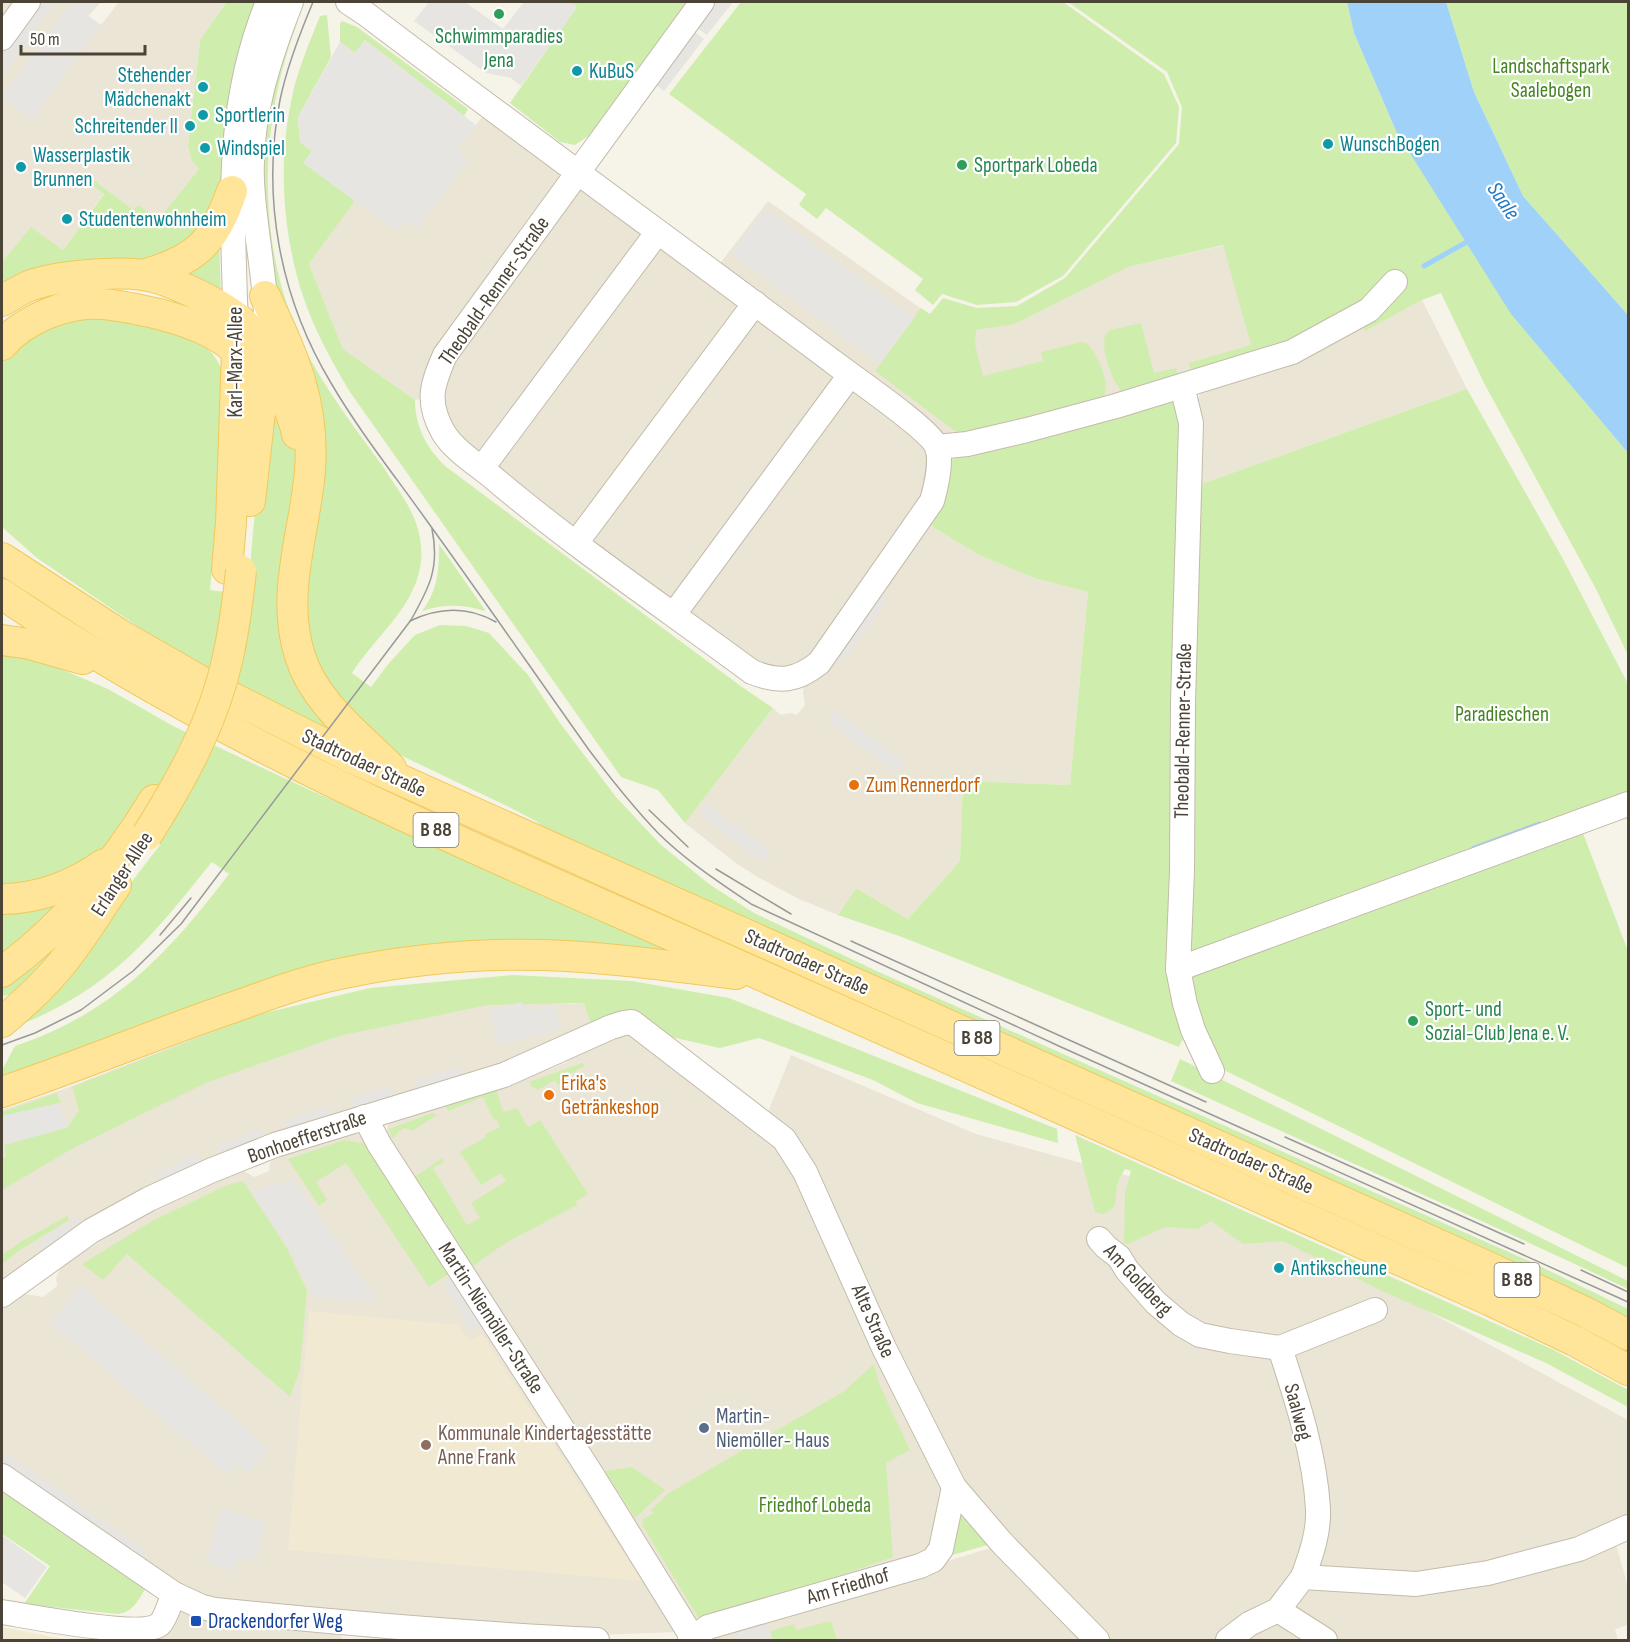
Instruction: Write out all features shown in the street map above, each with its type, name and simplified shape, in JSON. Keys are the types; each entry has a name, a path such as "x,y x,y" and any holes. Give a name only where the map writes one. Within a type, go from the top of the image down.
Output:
{"main road":[{"path":"143,275 174,265 203,245 223,217 232,191"},
{"path":"2,302 30,286 59,279 110,274 143,275 182,288 236,318 244,324 255,339 266,367 281,391 295,423 300,446 304,506"},
{"path":"265,296 292,353 302,384 311,442 310,472 291,606 300,658 325,702 409,784"},
{"path":"2,345 7,338 31,322 52,312 76,306 99,304 145,311 186,322 218,336 237,351"},
{"name":"Karl-Marx-Allee","path":"234,570 231,523 237,351"},
{"name":"Karl-Marx-Allee","path":"203,714 228,658 234,570 266,367"},
{"name":"Stadtrodaer Straße","path":"2,549 12,565 119,634 211,687 298,732 409,784 1485,1265 1629,1335"},
{"name":"Stadtrodaer Straße","path":"2,594 134,678 279,757 409,818 1489,1300 1629,1370"},
{"path":"2,640 42,647 134,678"},
{"name":"Erlanger Allee","path":"7,1012 57,969 75,947 142,831 185,773 203,714"},
{"name":"Erlanger Allee","path":"2,972 34,947 72,910 93,888 119,854 142,831"},
{"path":"2,899 24,897 58,888 91,873 119,854"},
{"path":"2,1092 202,1017 300,984 391,964 451,958 540,955 643,963 768,978"}],"street":[{"path":"2,38 28,2"},
{"name":"Karl-Marx-Allee","path":"237,351 232,191 235,136 242,87 255,38 268,2"},
{"name":"Karl-Marx-Allee","path":"266,367 265,296 252,178 255,129 268,63 291,2"},
{"path":"348,2 657,233 755,303 920,428 937,447 968,444 1027,430 1182,386 1300,349 1369,310 1395,282"},
{"name":"Theobald-Renner-Straße","path":"702,2 445,355 434,381 431,403 444,434 459,450 537,514 752,672 769,678 786,679 805,674 819,663 932,501 939,474 937,447"},
{"path":"482,468 657,233"},
{"path":"576,543 755,303"},
{"path":"674,614 850,375"},
{"name":"Theobald-Renner-Straße","path":"1182,386 1191,423 1178,969 1193,1030 1212,1071"},
{"path":"1178,969 1629,804"},
{"name":"Bonhoefferstraße","path":"2,1295 91,1231 149,1199 210,1171 275,1145 504,1075 611,1027 632,1022"},
{"name":"Alte Straße","path":"632,1022 784,1139 805,1172 884,1348 954,1487 1002,1543 1097,1641"},
{"name":"Martin-Niemöller-Straße","path":"365,1117 379,1144 592,1475 692,1640"},
{"name":"Am Goldberg","path":"1099,1239 1119,1257 1127,1270 1156,1303 1181,1324 1200,1335 1280,1348"},
{"path":"1280,1348 1375,1310"},
{"name":"Saalweg","path":"1228,1641 1249,1624 1278,1610 1303,1577 1314,1545 1318,1511 1308,1443 1280,1348"},
{"path":"2,1476 174,1594 202,1607 349,1632 483,1635 597,1641"},
{"name":"Am Friedhof","path":"692,1640 708,1627 920,1566 933,1560 941,1549 954,1487"},
{"path":"1303,1577 1426,1583 1488,1573 1580,1549 1629,1527"},
{"path":"2,1612 90,1627 151,1628 161,1623 174,1594"},
{"path":"1278,1610 1325,1641"}],"shaded area":[{"path":"2,2 101,2 88,16 101,25 119,2 227,2 200,40 188,144 191,159 199,169 158,220 139,205 133,211 80,176 104,193 63,250 31,227 2,262"},
{"path":"38,2 56,2 2,77 2,52"},
{"path":"72,2 98,3 88,16 101,25 32,119 2,97"},
{"path":"429,2 465,2 503,29 524,2 569,2 577,7 521,86 511,78 486,73 414,21"},
{"path":"715,2 733,2 707,35 696,27"},
{"path":"693,31 704,39 664,91 653,83"},
{"path":"365,40 476,125 457,150 469,159 417,229 404,220 396,231 303,163 312,151 300,142 298,117 340,42 355,53"},
{"path":"485,113 559,172 559,180 425,398 415,400 343,349 309,264 355,201 396,231 404,220 417,228 469,159 457,150"},
{"path":"580,188 922,441 928,458 926,498 811,657 802,663 776,669 755,661 462,445 442,409 444,372"},
{"path":"768,201 930,315 1015,324 1128,267 1332,221 1359,310 1100,404 946,438 718,266"},
{"path":"766,208 914,318 880,364 731,253"},
{"path":"1422,300 1467,389 1196,486 1197,400 1205,386 1362,319 1366,330"},
{"path":"928,524 979,555 1037,579 1088,592 1070,785 963,781 960,861 908,919 856,888 838,915 799,899 763,880 737,864 685,823 773,708 781,715 790,713 797,715 805,705 804,684"},
{"path":"879,592 889,599 841,664 831,656"},
{"path":"835,710 904,762 896,773 827,721"},
{"path":"707,805 771,852 763,862 699,815"},
{"path":"436,994 568,1004 584,1003 592,1028 515,1063 353,1110 2,1283 2,1110 64,1089 246,1018 264,1026"},
{"path":"522,1002 525,1012 555,1005 561,1029 498,1045 489,1010"},
{"path":"626,1028 767,1133 790,1161 940,1482 945,1502 944,1520 922,1558 693,1623 386,1133 389,1122 555,1067 567,1062 565,1056"},
{"path":"791,1055 976,1134 1197,1195 1260,1220 1628,1420 1628,1527 1615,1541 1628,1587 1628,1625 1615,1629 1618,1640 708,1640 711,1633 997,1546 918,1396 844,1233 768,1112"},
{"path":"458,1068 462,1079 417,1092 414,1081"},
{"path":"392,1086 395,1098 353,1110 349,1098"},
{"path":"59,1103 68,1127 4,1145 6,1156 2,1158 2,1116"},
{"path":"327,1106 331,1117 288,1132 284,1121"},
{"path":"261,1129 265,1140 222,1155 218,1144"},
{"path":"353,1132 364,1137 677,1632 599,1635 527,1632 219,1598 196,1592 176,1583 2,1466 2,1308 16,1295 43,1297 57,1286 56,1278 67,1262 137,1219 239,1172 244,1171 254,1177 269,1171 270,1162 274,1159"},
{"path":"198,1153 203,1164 161,1183 156,1173"},
{"path":"293,1178 378,1302 314,1297 285,1242 252,1194 274,1181 278,1187"},
{"path":"77,1217 83,1227 44,1251 38,1241"},
{"path":"455,1276 484,1325 472,1333 443,1284"},
{"path":"81,1286 269,1449 247,1474 237,1465 227,1475 50,1322"},
{"name":"Kommunale Kindertagesstätte Anne Frank","path":"309,1311 458,1325 470,1341 482,1334 642,1581 288,1550"},
{"path":"2,1451 147,1551 140,1561 2,1466"},
{"path":"223,1509 266,1523 256,1562 238,1558 234,1571 205,1562"},
{"path":"2,1535 47,1567 25,1598 2,1582"},
{"path":"177,1610 339,1633 343,1640 139,1640"},
{"path":"766,1620 772,1639 735,1640 732,1631"},
{"path":"2,1627 64,1639 88,1640 2,1640"}],"green space":[{"path":"227,2 254,2 255,11 230,104 219,202 179,253 2,291 2,262 31,227 63,250 104,194 80,175 83,172 133,210 139,205 158,220 199,169 191,159 188,145 200,40"},
{"path":"568,2 688,2 591,134 575,145 560,142 510,103 576,8"},
{"name":"Sportpark Lobeda","path":"741,2 1063,2 1164,74 1179,107 1176,143 1063,276 1016,302 977,305 942,294 933,305 915,290 923,279 826,208 817,219 799,205 806,194 669,94"},
{"path":"1068,2 1347,2 1354,33 1396,131 1465,238 1580,396 1628,453 1628,655 1596,589 1484,383 1441,293 1422,300 1365,331 1359,311 1312,338 1193,377 1189,363 1251,345 1223,245 1128,267 1015,324 976,330 975,344 983,376 1043,361 1041,352 1081,342 1087,343 1099,361 1104,376 1104,397 959,434 875,371 921,308 930,314 943,298 977,308 1017,306 1065,278 1179,144 1182,107 1167,72"},
{"name":"Landschaftspark Saalebogen","path":"1446,2 1628,2 1628,315 1523,196 1474,92"},
{"path":"327,15 331,57 298,117 300,142 312,151 304,163 355,201 309,264 343,349 415,400 417,419 423,436 445,466 773,708 685,823 658,790 621,777 350,392 317,331 306,306 290,247 284,199 284,174 287,126 296,80 320,16"},
{"path":"298,21 284,64 274,108 269,153 268,199 272,243 282,287 297,330 317,371 406,502 416,523 421,545 420,568 409,597 352,673 371,687 415,635 440,625 466,626 489,633 528,675 560,723 616,797 660,844 709,884 754,913 881,973 1529,1261 1628,1309 1628,1322 555,835 534,820 509,807 398,754 355,723 303,644 311,502 271,286 263,184 267,131 275,82 287,43"},
{"path":"342,21 357,27 468,109 464,116 365,40 355,53 340,42 340,23"},
{"path":"219,238 221,296 180,270"},
{"path":"91,317 134,322 178,333 207,348 221,368 222,461 210,590 248,595 270,383 295,447 297,488 286,614 351,748 199,665 140,628 37,558 2,527 2,360 23,341 42,330"},
{"path":"1141,323 1154,373 1176,368 1178,376 1122,392 1108,365 1104,349 1105,335 1110,330"},
{"name":"Paradieschen","path":"1467,389 1563,559 1628,684 1628,798 1195,958 1183,943 1196,486"},
{"path":"1163,400 1175,403 1180,408 1187,1030 1179,1047 902,937 838,915 856,888 908,919 960,861 963,781 1070,785 1088,592 1037,579 979,555 928,524 947,464 959,454"},
{"path":"439,544 484,611 453,606 422,611 434,588 439,562"},
{"path":"2,650 28,655 108,689 175,727 312,791 690,955 470,950 2,1084 2,1070 15,1046 81,1016 136,978 184,930 229,874 212,862 159,926 114,970 70,1001 22,1024 160,845 124,817 96,860 58,879 2,889"},
{"name":"Sport- und Sozial-Club Jena e. V.","path":"1581,828 1628,951 1628,1268 1226,1071 1220,1066 1194,1009 1191,970"},
{"path":"62,900 2,959 2,912"},
{"path":"73,932 15,994 2,996 2,983"},
{"path":"512,975 632,981 729,998 1057,1129 1058,1143 917,1103 873,1080 759,1038 720,1048 671,1037 592,1028 584,1003 488,1005 339,1036 208,1082 75,1147 2,1190 2,1158 6,1156 4,1145 68,1127 79,1110 72,1087 256,1015 370,988"},
{"path":"1180,1059 1628,1281 1628,1289 1171,1081"},
{"path":"582,1063 585,1066 566,1076 568,1080 558,1085 555,1080 538,1090 529,1082"},
{"path":"497,1089 503,1112 517,1108 528,1127 540,1120 588,1194 576,1201 577,1205 504,1244 473,1266 415,1177 442,1158 444,1162 433,1168 467,1225 480,1218 471,1203 506,1181 501,1173 481,1185 460,1152 486,1137 485,1134 500,1127 483,1097 448,1111 445,1105"},
{"path":"57,1093 61,1103 2,1116 2,1112"},
{"path":"432,1113 437,1115 412,1131 405,1128 399,1131 392,1138 389,1129"},
{"path":"1075,1135 1554,1350 1628,1390 1628,1407 1546,1363 1382,1291 1283,1241 1243,1244 1211,1221 1197,1229 1165,1227 1128,1244 1124,1243 1125,1193 1131,1171 1125,1169 1120,1177 1112,1209 1103,1214 1095,1212"},
{"path":"344,1140 367,1144 451,1272 429,1287 346,1163 316,1182 327,1200 319,1206 288,1159"},
{"path":"243,1181 287,1248 307,1291 300,1369 290,1397 127,1254 103,1280 82,1264 152,1221 227,1185"},
{"path":"67,1216 69,1220 20,1250 2,1264 2,1255"},
{"name":"Friedhof Lobeda","path":"874,1364 880,1386 910,1450 886,1463 893,1557 801,1589 698,1617 642,1525 643,1519 654,1513 651,1510 669,1493 843,1392"},
{"path":"632,1467 665,1490 635,1518 605,1471"},
{"path":"2,1487 147,1586 135,1604 127,1611 117,1614 24,1604 50,1566 2,1534"},
{"path":"956,1502 995,1543 949,1556"},
{"path":"831,1621 837,1640 773,1640 770,1631 794,1624 796,1630"}],"water":[{"name":"Saale","path":"1347,2 1446,2 1474,92 1523,196 1628,315 1628,453 1511,314 1396,131 1354,33"}],"waterway":[{"path":"1424,266 1472,239"},
{"path":"1474,848 1539,824"}],"tram line":[{"path":"313,2 294,50 283,87 275,137 273,174 274,210 279,246 287,282 299,317 331,383 365,436 589,750 622,793 668,843 751,904 1061,1047 1628,1302"},
{"path":"2,1045 35,1033 81,1010 133,971 181,924 411,620 428,587 434,566 432,529"},
{"path":"410,621 432,613 453,610 475,613 496,622"},
{"path":"649,810 688,847"},
{"path":"716,869 791,914"},
{"path":"160,935 191,898"},
{"path":"851,941 1206,1102"},
{"path":"1285,1137 1524,1244"},
{"path":"1581,1270 1628,1292"}],"place":[{"name":"Schwimmparadies Jena","path":"499,14"},
{"name":"KuBuS","path":"577,71"},
{"name":"Stehender Mädchenakt","path":"203,87"},
{"name":"Sportlerin","path":"203,115"},
{"name":"Schreitender II","path":"190,126"},
{"name":"WunschBogen","path":"1328,144"},
{"name":"Windspiel","path":"205,148"},
{"name":"Sportpark Lobeda","path":"962,165"},
{"name":"Wasserplastik Brunnen","path":"21,167"},
{"name":"Studentenwohnheim","path":"67,219"},
{"name":"Zum Rennerdorf","path":"854,785"},
{"name":"Sport- und Sozial-Club Jena e. V.","path":"1413,1021"},
{"name":"Erika's Getränkeshop","path":"549,1095"},
{"name":"Antikscheune","path":"1279,1268"},
{"name":"Martin- Niemöller- Haus","path":"704,1428"},
{"name":"Kommunale Kindertagesstätte Anne Frank","path":"426,1445"},
{"name":"Drackendorfer Weg","path":"196,1621"}]}
